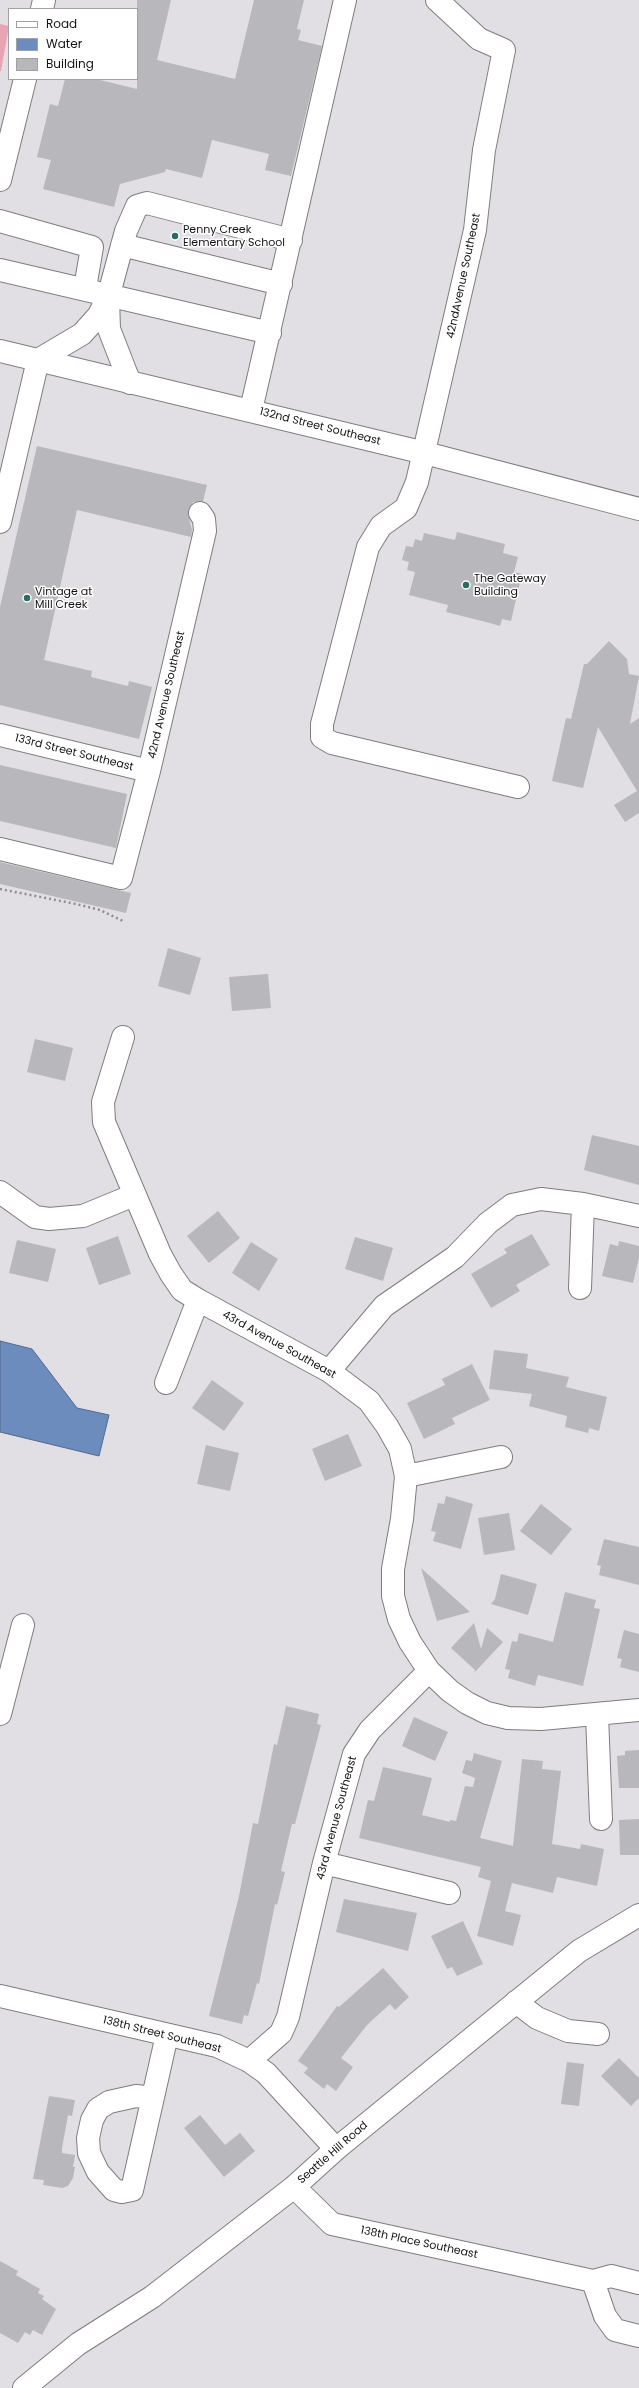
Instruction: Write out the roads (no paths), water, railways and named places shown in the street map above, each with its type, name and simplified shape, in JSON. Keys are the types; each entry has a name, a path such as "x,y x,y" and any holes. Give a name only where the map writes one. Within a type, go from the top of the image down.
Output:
{"street":[{"path":"251,410 270,333 345,0"},
{"name":"42ndAvenue Southeast","path":"437,0 479,38 504,50 484,150 475,230 425,453 417,482 406,508 381,526 368,547 322,724 322,737 332,743 518,787"},
{"path":"0,180 25,80"},
{"path":"0,522 38,360 82,334 99,316 109,294 124,238 137,206 148,203 291,240"},
{"path":"0,221 92,247 85,288"},
{"path":"124,238 281,284"},
{"path":"0,270 85,288 270,333"},
{"path":"109,294 107,316 109,329 130,383"},
{"name":"132nd Street Southeast","path":"0,351 130,383 251,410 425,453 639,509"},
{"name":"42nd Avenue Southeast","path":"0,849 121,878 149,771 205,531 204,519 200,513"},
{"name":"133rd Street Southeast","path":"0,735 149,771"},
{"name":"43rd Avenue Southeast","path":"123,1037 102,1102 104,1122 134,1195 171,1274 182,1290 328,1371 369,1400 387,1426 400,1449 406,1476 402,1519 393,1569 393,1596 399,1619 410,1642 429,1671 370,1730 354,1754 324,1863 288,2017 281,2033 249,2061"},
{"path":"0,1192 34,1217 49,1219 83,1216 134,1195"},
{"path":"328,1371 384,1306 455,1257 488,1222 512,1205 541,1199 583,1204 639,1216"},
{"path":"580,1288 583,1204"},
{"path":"166,1383 198,1300"},
{"path":"406,1476 501,1457"},
{"path":"0,1714 23,1625"},
{"path":"429,1671 450,1691 488,1713 508,1718 541,1719 639,1710"},
{"path":"597,1715 601,1819"},
{"path":"324,1863 449,1893"},
{"name":"Seattle Hill Road","path":"24,2388 78,2344 152,2298 294,2187 336,2149 579,1951 639,1915"},
{"name":"138th Street Southeast","path":"0,1996 217,2046 249,2061 266,2073 336,2149"},
{"path":"516,2002 538,2018 568,2031 598,2034"},
{"path":"152,2098 167,2034"},
{"name":"138th Place Southeast","path":"294,2187 332,2224 593,2281"},
{"path":"639,2283 611,2276 593,2281 605,2316 614,2330 639,2336"}],"water":[{"path":"0,1341 32,1349 77,1408 109,1415 99,1456 0,1432"}],"place":[{"name":"Penny Creek Elementary School","path":"175,236"},
{"name":"The Gateway Building","path":"466,585"},
{"name":"Vintage at Mill Creek","path":"27,598"}]}
